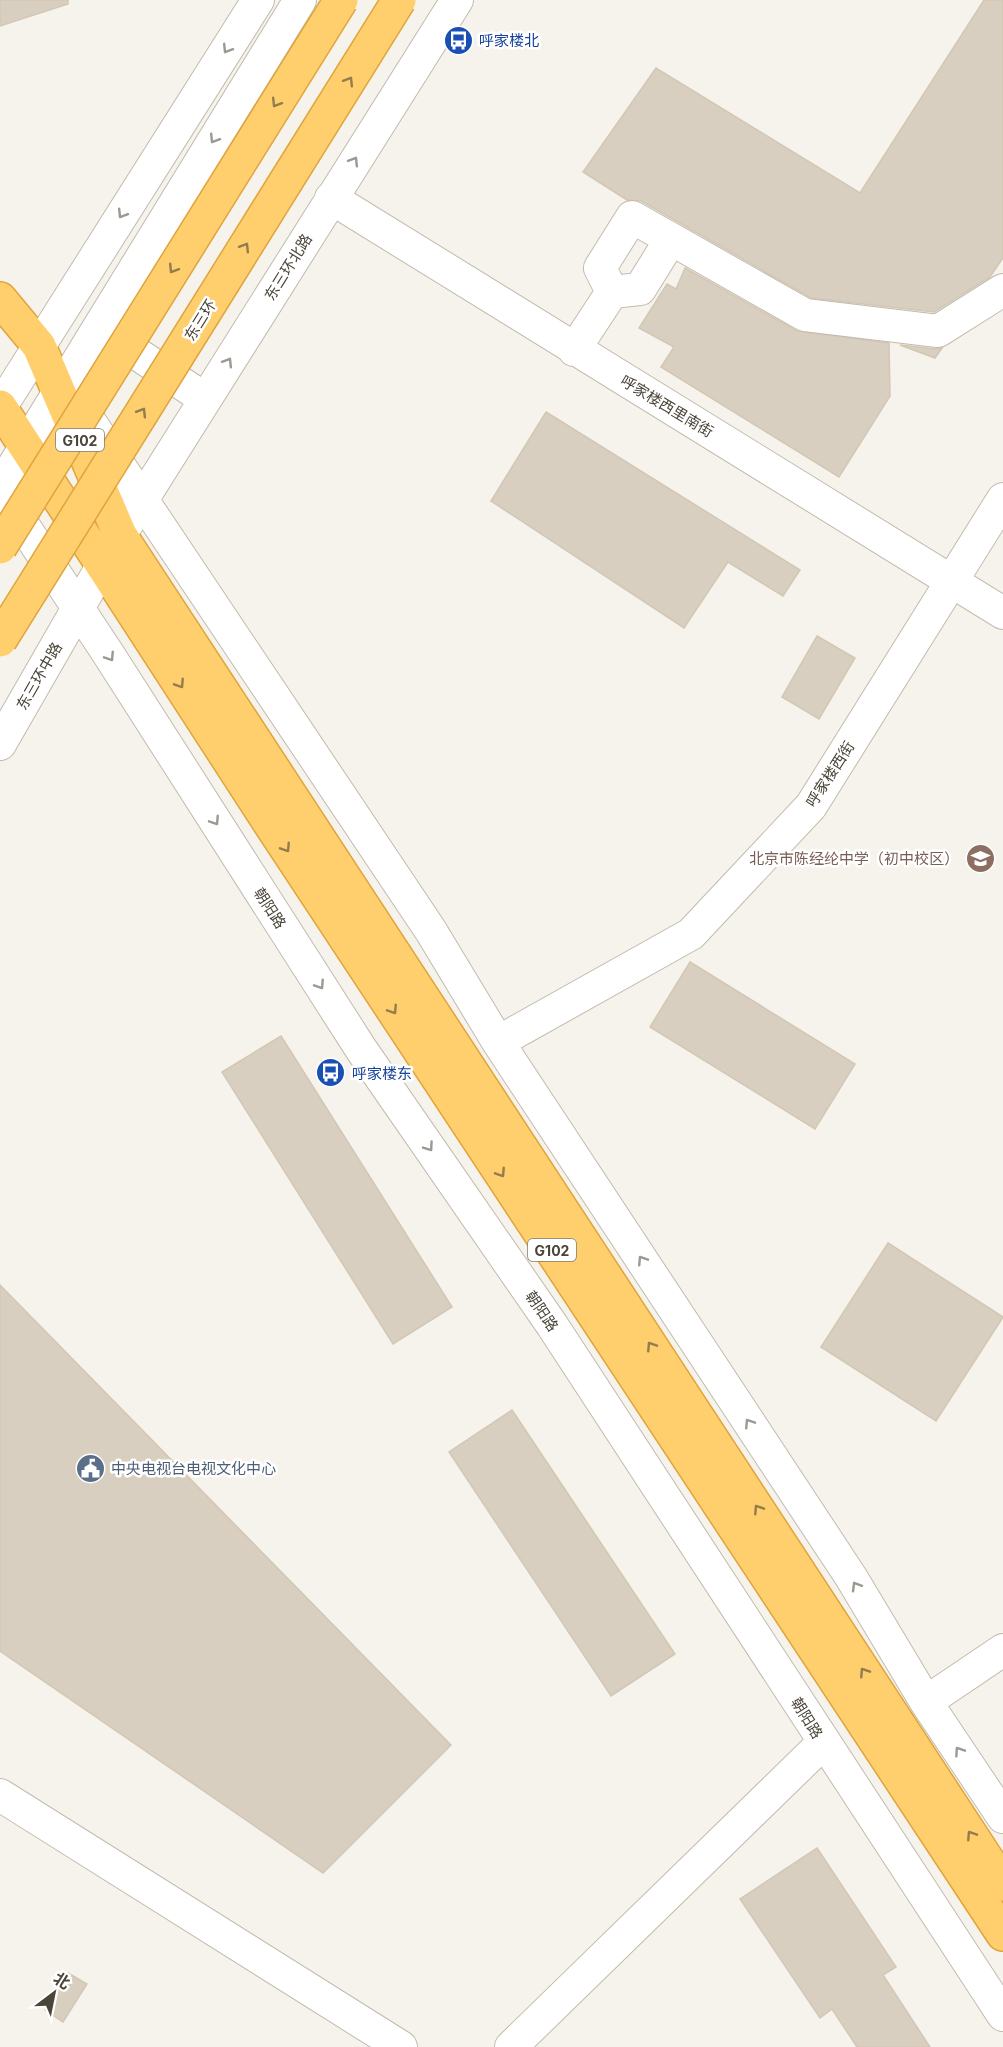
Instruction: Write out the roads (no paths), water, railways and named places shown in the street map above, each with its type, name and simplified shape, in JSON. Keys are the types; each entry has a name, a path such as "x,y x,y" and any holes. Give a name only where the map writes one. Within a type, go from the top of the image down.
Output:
{"highway":[{"path":"0,546 340,0"},
{"name":"东三环","path":"0,640 399,0"},
{"name":"G102","path":"0,299 39,346 62,388 120,535 1003,1884"},
{"name":"G102","path":"3,394 34,433 103,564 271,825 1003,1934"}],"street":[{"path":"3,394 39,346 258,0"},
{"path":"0,489 300,0"},
{"name":"东三环北路","path":"103,564 457,0"},
{"name":"呼家楼西里南街","path":"331,198 574,350 952,579 1003,613"},
{"path":"612,292 600,268 632,217 805,315 938,331 1003,290"},
{"path":"612,292 640,289 671,239"},
{"path":"574,350 612,292"},
{"path":"65,305 205,399"},
{"path":"62,388 142,501 430,930 498,1042 851,1577 926,1702 1003,1817"},
{"path":"34,433 120,535"},
{"name":"朝阳路","path":"0,489 361,1049 552,1325 823,1743 1003,2015"},
{"name":"呼家楼西街","path":"498,1042 691,934 811,806 1003,499"},
{"name":"东三环中路","path":"0,744 103,564"},
{"path":"926,1702 1003,1650"},
{"path":"511,2047 823,1743"},
{"path":"0,1795 401,2047"}],"place":[{"name":"呼家楼北","path":"458,40"},
{"name":"北京市陈经纶中学（初中校区）","path":"980,858"},
{"name":"呼家楼东","path":"331,1073"},
{"name":"中央电视台电视文化中心","path":"90,1468"}]}
